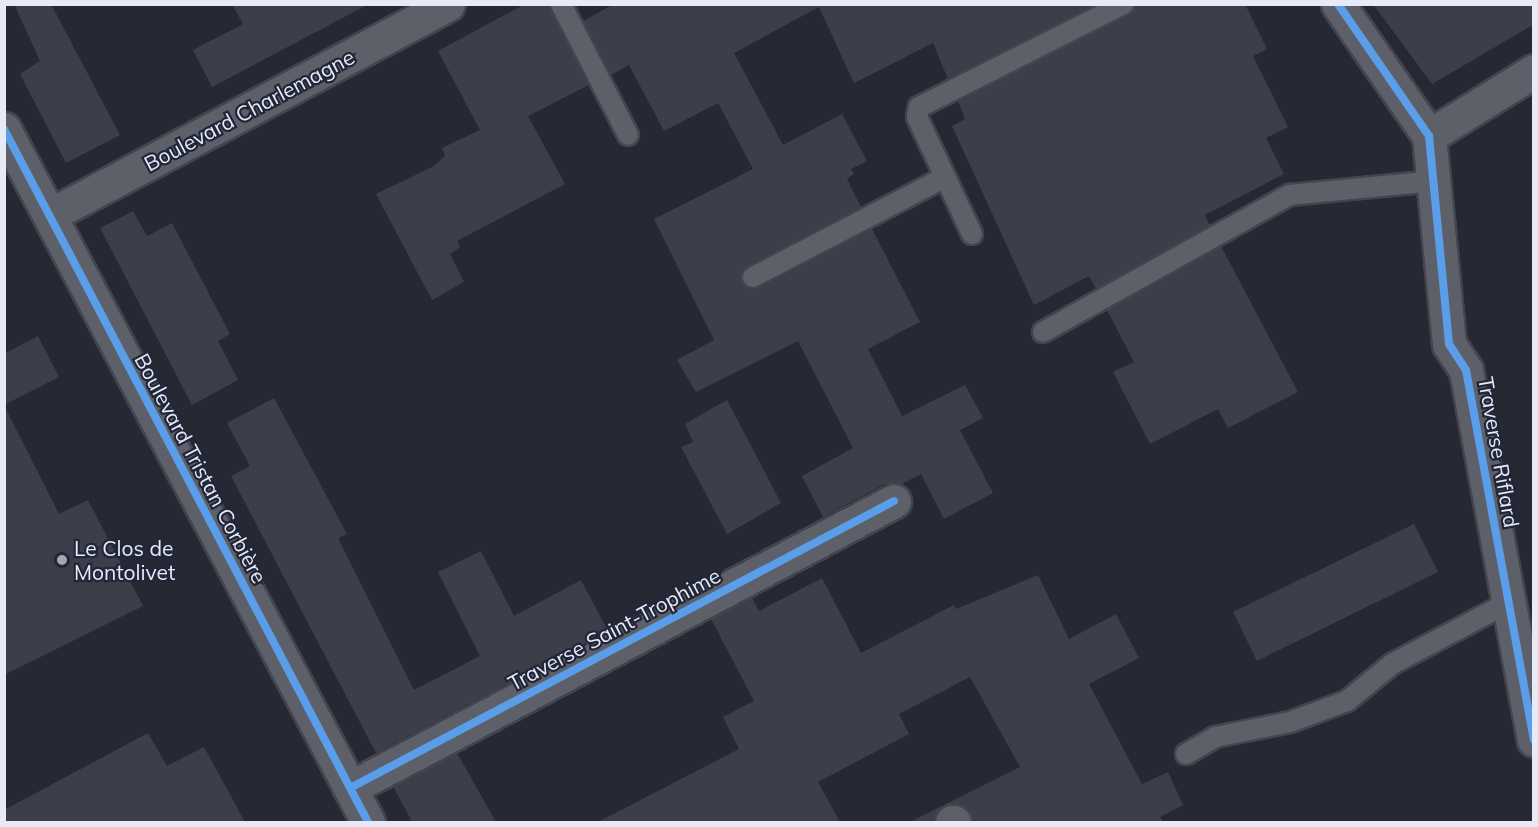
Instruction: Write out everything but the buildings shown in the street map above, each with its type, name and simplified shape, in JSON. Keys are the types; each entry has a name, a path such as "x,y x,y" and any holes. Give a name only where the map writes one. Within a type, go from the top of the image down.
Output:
{"street":[{"name":"Boulevard Charlemagne","path":"50,215 448,4"},
{"path":"1338,4 1429,136 1533,71"},
{"name":"Boulevard Tristan Corbière","path":"4,129 368,822"},
{"name":"Traverse Riflard","path":"1429,136 1449,344 1466,370 1506,604 1533,740"},
{"name":"Traverse Saint-Trophime","path":"350,788 894,501"}],"lane":[{"path":"561,4 628,135"},
{"path":"972,234 917,117 920,107 1124,4"},
{"path":"753,277 945,177"},
{"path":"1043,332 1288,195 1434,181"},
{"path":"1186,754 1215,737 1290,722 1347,701 1392,664 1506,604"}],"cycle path":[{"path":"1338,4 1429,136 1449,344 1466,370 1534,740"},
{"path":"4,129 368,822"},
{"path":"350,788 894,501"}],"place":[{"name":"Le Clos de Montolivet","path":"62,560"}]}
